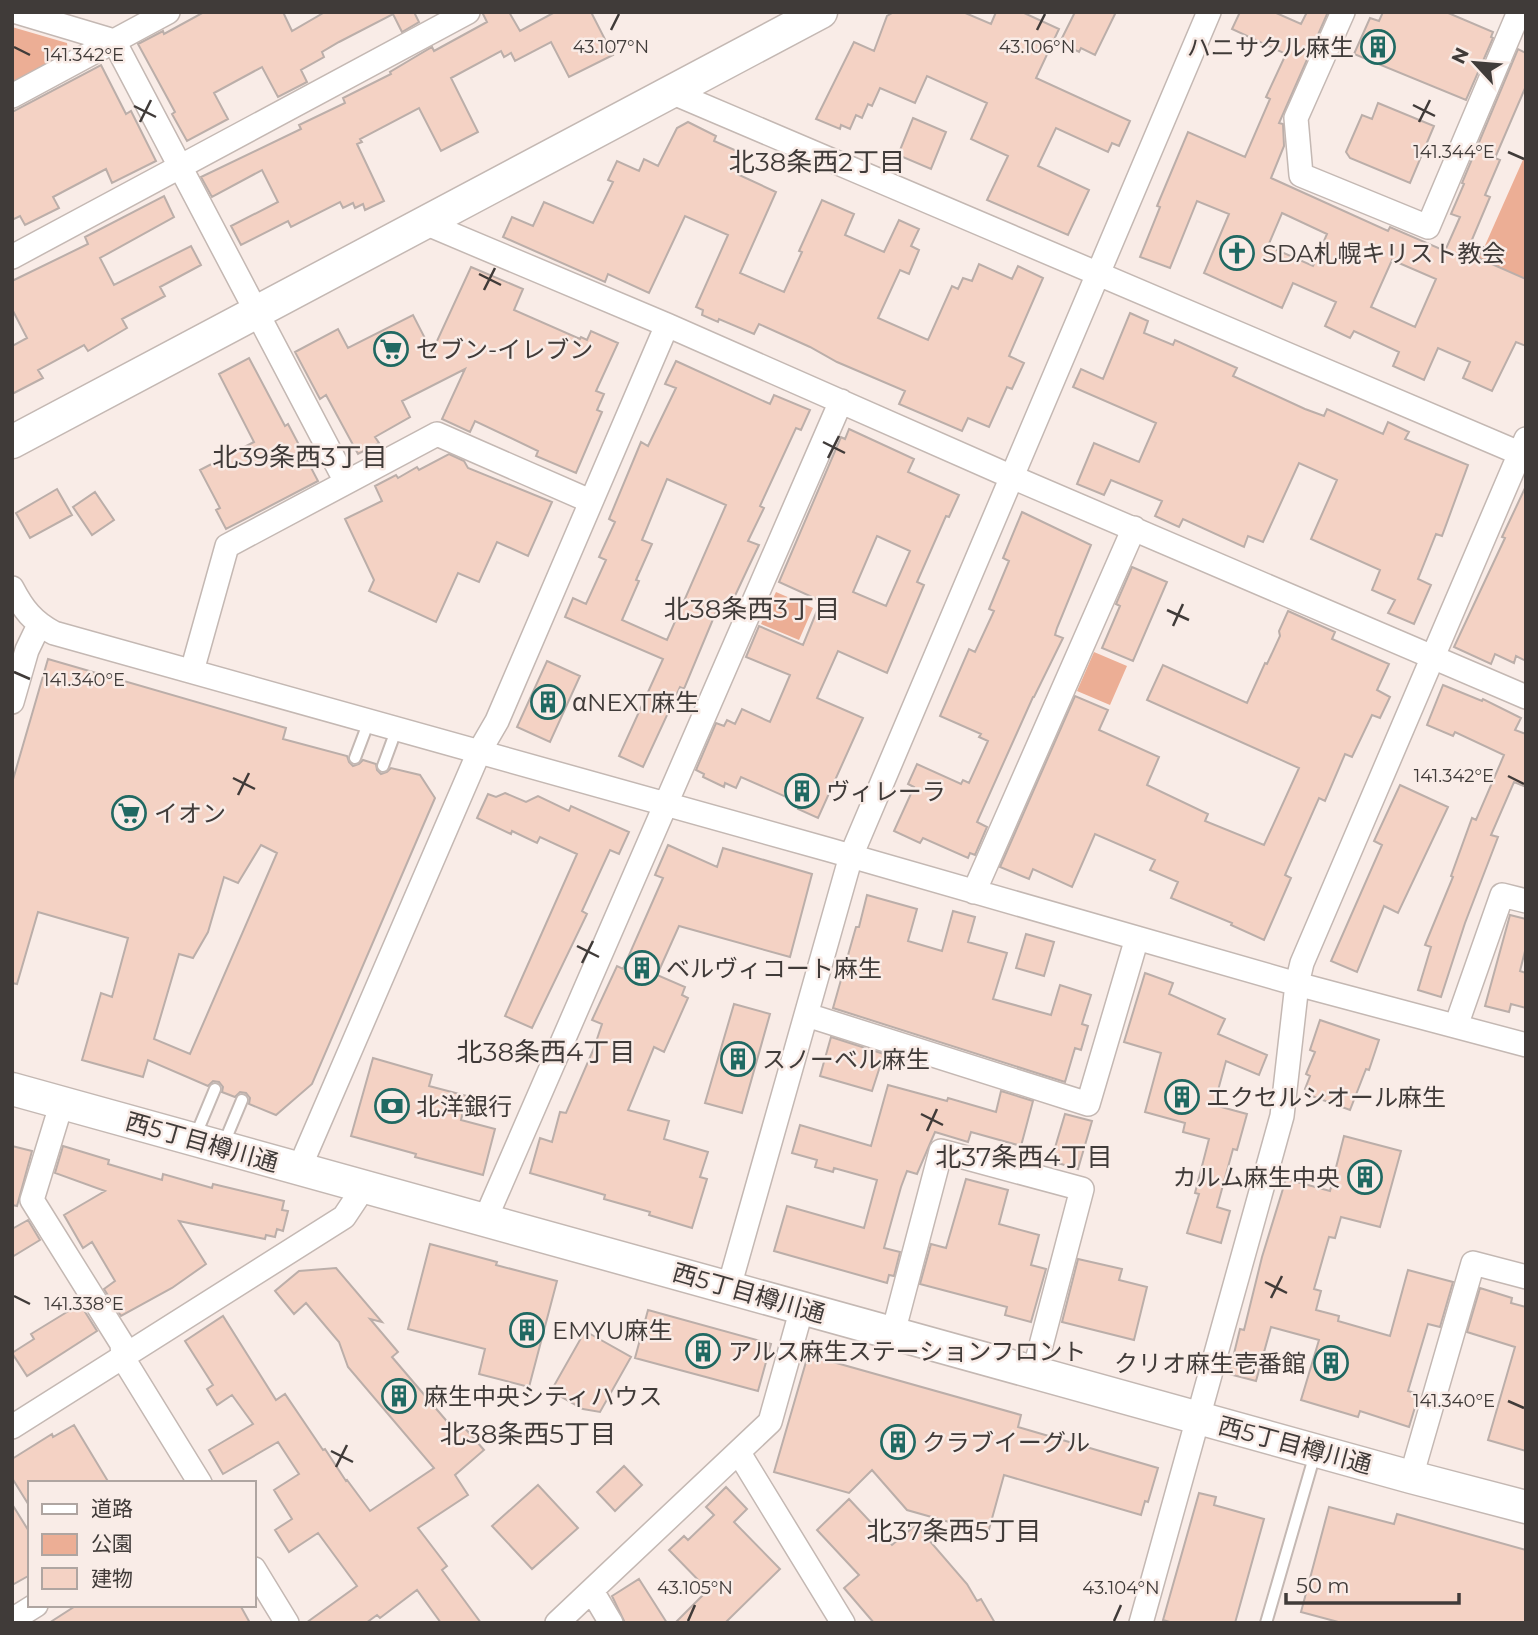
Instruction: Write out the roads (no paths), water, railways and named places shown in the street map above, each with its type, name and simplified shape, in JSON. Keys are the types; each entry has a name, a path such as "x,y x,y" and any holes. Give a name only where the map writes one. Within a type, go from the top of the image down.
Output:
{"street":[{"path":"17,12 114,41 346,482"},
{"path":"12,96 168,12"},
{"path":"12,257 468,12"},
{"path":"12,442 821,12"},
{"path":"729,1287 851,856 1209,12"},
{"path":"1343,12 1296,118 1301,175 1428,227 1519,12"},
{"path":"671,92 1524,450 1303,963 1297,984 1282,1116 1142,1623"},
{"path":"425,223 1526,697"},
{"path":"299,1169 480,752 497,721 667,325"},
{"path":"485,1220 841,401"},
{"path":"192,671 227,546 437,434 590,501"},
{"path":"974,892 1134,528"},
{"path":"12,588 21,606 39,625 54,632 1297,984 1526,1045"},
{"path":"12,702 27,650 39,625"},
{"path":"1456,1026 1502,895 1526,901"},
{"path":"807,1015 1088,1104 1137,938"},
{"name":"西5丁目樽川通","path":"12,1089 1526,1507"},
{"path":"62,1102 32,1200 122,1344 124,1359 199,1481"},
{"path":"893,1333 941,1151 1082,1189 1034,1372"},
{"path":"12,1427 124,1359 344,1217 364,1187"},
{"path":"1411,1477 1473,1263 1526,1277"},
{"path":"557,1623 770,1422 802,1308"},
{"path":"739,1453 843,1623"},
{"path":"256,1573 287,1623"},
{"path":"592,1591 611,1623"},
{"path":"12,1620 33,1607"}],"lane":[{"path":"355,758 369,720"},
{"path":"383,766 397,729"},
{"path":"208,1143 215,1089"},
{"path":"208,1143 242,1100"},
{"path":"1266,1623 1316,1451"}],"place":[{"name":"ハニサクル麻生","path":"1378,47"},
{"name":"SDA札幌キリスト教会","path":"1237,253"},
{"name":"セブン-イレブン","path":"391,349"},
{"name":"αNEXT麻生","path":"548,702"},
{"name":"ヴィレーラ","path":"802,791"},
{"name":"イオン","path":"129,813"},
{"name":"ベルヴィコート麻生","path":"642,968"},
{"name":"スノーベル麻生","path":"738,1059"},
{"name":"エクセルシオール麻生","path":"1182,1097"},
{"name":"北洋銀行","path":"392,1106"},
{"name":"カルム麻生中央","path":"1365,1177"},
{"name":"EMYU麻生","path":"527,1330"},
{"name":"アルス麻生ステーションフロント","path":"703,1351"},
{"name":"クリオ麻生壱番館","path":"1331,1363"},
{"name":"麻生中央シティハウス","path":"399,1396"},
{"name":"クラブイーグル","path":"898,1442"}],"district":[{"name":"北38条西2丁目","path":"817,162"},
{"name":"北39条西3丁目","path":"300,457"},
{"name":"北38条西3丁目","path":"752,609"},
{"name":"北38条西4丁目","path":"546,1052"},
{"name":"北37条西4丁目","path":"1024,1157"},
{"name":"北38条西5丁目","path":"528,1434"},
{"name":"北37条西5丁目","path":"954,1531"}]}
